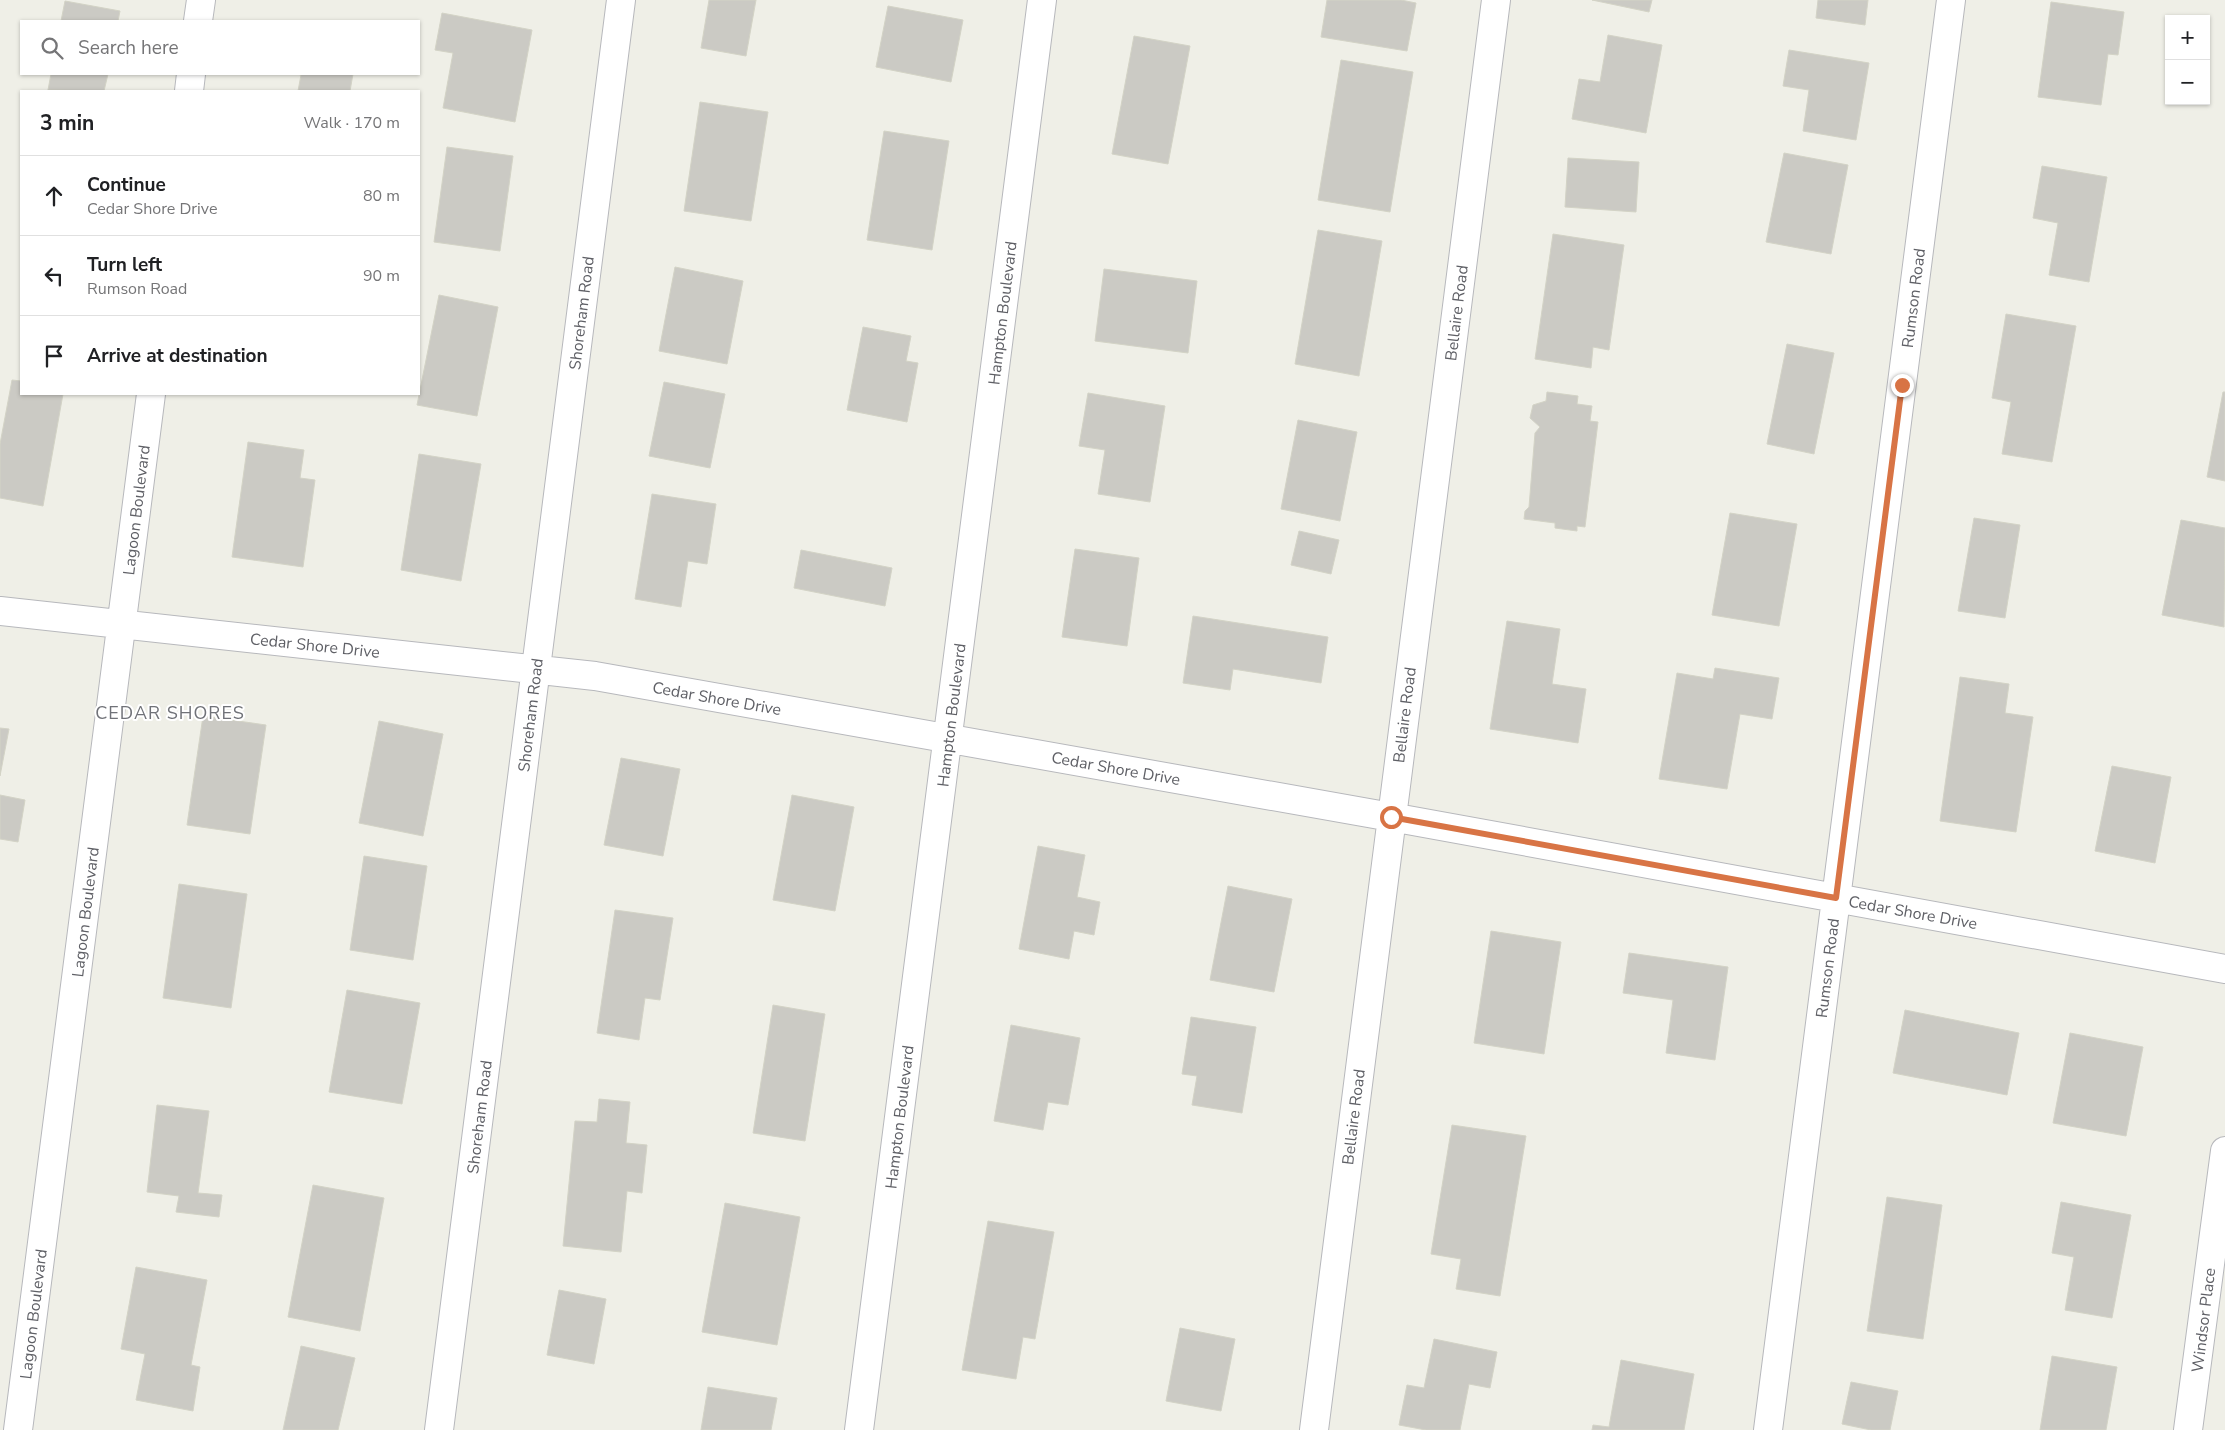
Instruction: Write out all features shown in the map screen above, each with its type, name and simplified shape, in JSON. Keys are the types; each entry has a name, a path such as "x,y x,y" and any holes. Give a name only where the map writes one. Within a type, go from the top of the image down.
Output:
{"street":[{"path":"198,20 201,0"},
{"name":"Shoreham Road","path":"439,1430 621,0"},
{"name":"Hampton Boulevard","path":"860,1430 1042,0"},
{"name":"Bellaire Road","path":"1314,1430 1496,0"},
{"name":"Rumson Road","path":"1768,1430 1951,0"},
{"path":"189,90 191,75"},
{"name":"Lagoon Boulevard","path":"18,1430 151,395"},
{"name":"Cedar Shore Drive","path":"0,611 595,676 1391,817 2225,969"},
{"name":"Windsor Place","path":"2188,1430 2225,1151"}],"building":[{"path":"709,0 756,0 746,56 701,48"},
{"path":"1327,0 1401,0 1416,3 1407,51 1321,37"},
{"path":"1592,0 1652,0 1649,12"},
{"path":"1818,0 1868,0 1865,25 1816,18"},
{"path":"65,1 120,11 118,20 61,20"},
{"path":"2051,2 2124,12 2118,55 2108,54 2101,105 2038,97"},
{"path":"888,6 963,20 951,82 876,67"},
{"path":"442,13 532,30 515,122 443,108 453,53 435,50"},
{"path":"1608,35 1662,45 1646,133 1572,119 1579,79 1600,82"},
{"path":"1134,36 1190,46 1168,164 1112,154"},
{"path":"1789,50 1869,63 1856,140 1803,131 1809,90 1783,86"},
{"path":"1341,60 1413,72 1390,212 1318,200"},
{"path":"51,75 108,75 104,90 48,90"},
{"path":"301,75 353,75 350,90 298,90"},
{"path":"700,102 768,112 751,221 684,211"},
{"path":"884,131 949,141 932,250 867,240"},
{"path":"447,147 513,156 500,251 434,242"},
{"path":"1784,153 1848,165 1831,254 1766,242"},
{"path":"1568,158 1639,162 1636,212 1565,207"},
{"path":"2042,166 2107,177 2089,282 2049,275 2058,223 2033,218"},
{"path":"1318,230 1382,241 1359,376 1295,364"},
{"path":"1553,234 1624,245 1609,350 1593,347 1591,368 1535,359"},
{"path":"675,267 743,281 727,364 659,351"},
{"path":"1104,269 1197,281 1188,353 1095,341"},
{"path":"439,295 498,307 477,416 417,405"},
{"path":"2006,314 2076,326 2052,462 2002,454 2011,402 1992,398"},
{"path":"863,327 911,336 906,361 918,363 907,422 847,410"},
{"path":"1787,344 1834,353 1814,454 1767,444"},
{"path":"12,380 20,381 20,395 63,395 43,506 0,498 0,444"},
{"path":"664,382 725,394 710,468 649,456"},
{"path":"1547,392 1578,396 1577,404 1592,406 1590,421 1598,422 1585,527 1577,526 1577,531 1555,528 1555,523 1524,519 1525,511 1529,507 1535,433 1540,427 1530,418 1533,405 1546,401"},
{"path":"2223,392 2225,392 2225,481 2207,477"},
{"path":"1088,393 1165,406 1150,502 1098,494 1105,450 1079,446"},
{"path":"1298,420 1357,432 1340,521 1281,509"},
{"path":"248,442 304,450 300,478 315,480 303,567 232,557"},
{"path":"419,454 481,464 461,581 401,570"},
{"path":"652,494 716,504 707,564 688,561 681,607 635,599"},
{"path":"1730,513 1797,524 1779,626 1712,615"},
{"path":"1974,518 2020,525 2005,618 1958,611"},
{"path":"2181,520 2225,528 2224,627 2162,615"},
{"path":"1299,531 1339,540 1331,574 1291,565"},
{"path":"1075,549 1139,558 1127,646 1062,637"},
{"path":"801,550 892,568 885,606 794,588"},
{"path":"1193,616 1328,637 1321,683 1233,669 1230,690 1183,683"},
{"path":"1507,621 1560,629 1552,684 1586,689 1578,743 1490,729"},
{"path":"1715,668 1779,678 1772,719 1740,714 1727,789 1659,779 1677,673 1713,679"},
{"path":"1960,677 2009,684 2005,713 2033,717 2016,832 1940,821"},
{"path":"203,716 266,725 250,834 187,825"},
{"path":"379,721 443,734 423,836 359,823"},
{"path":"0,728 9,729 0,776"},
{"path":"621,758 680,769 663,856 604,845"},
{"path":"2112,766 2171,777 2155,863 2095,851"},
{"path":"0,795 25,800 18,842 0,839"},
{"path":"792,795 854,807 835,911 773,900"},
{"path":"1038,846 1085,855 1077,897 1100,902 1094,935 1074,931 1069,959 1019,949"},
{"path":"364,856 427,866 413,960 350,950"},
{"path":"179,884 247,894 231,1008 163,998"},
{"path":"1228,886 1292,899 1274,992 1210,980"},
{"path":"615,910 673,918 660,1000 645,998 639,1040 597,1033"},
{"path":"1491,931 1561,942 1544,1054 1474,1043"},
{"path":"1629,953 1728,967 1715,1060 1666,1053 1673,1000 1623,993"},
{"path":"347,990 420,1003 402,1104 329,1092"},
{"path":"773,1005 825,1014 805,1141 753,1133"},
{"path":"1905,1010 2019,1033 2007,1095 1893,1073"},
{"path":"1191,1017 1256,1027 1242,1113 1192,1105 1197,1076 1182,1074"},
{"path":"1011,1025 1080,1038 1068,1105 1048,1102 1043,1130 994,1121"},
{"path":"2070,1033 2143,1047 2126,1136 2053,1123"},
{"path":"599,1099 630,1102 626,1143 647,1145 642,1193 627,1191 621,1252 563,1246 575,1121 597,1122"},
{"path":"157,1105 209,1111 198,1193 222,1195 219,1217 176,1212 179,1196 147,1192"},
{"path":"1452,1125 1526,1136 1500,1296 1456,1289 1461,1259 1431,1254"},
{"path":"313,1185 384,1198 360,1331 288,1317"},
{"path":"1887,1197 1942,1205 1923,1339 1867,1331"},
{"path":"2061,1202 2131,1215 2112,1318 2065,1310 2074,1257 2052,1253"},
{"path":"725,1203 800,1217 777,1345 702,1332"},
{"path":"988,1221 1054,1232 1035,1339 1023,1337 1016,1379 962,1370"},
{"path":"136,1267 207,1280 191,1365 200,1367 193,1411 136,1400 145,1354 121,1349"},
{"path":"559,1290 606,1299 594,1364 547,1355"},
{"path":"1180,1328 1235,1339 1221,1411 1166,1401"},
{"path":"1434,1339 1497,1352 1490,1388 1469,1384 1460,1430 1426,1430 1399,1425 1407,1385 1424,1388"},
{"path":"301,1346 355,1358 338,1430 283,1430"},
{"path":"2052,1356 2117,1367 2106,1430 2040,1430"},
{"path":"1621,1360 1694,1374 1684,1430 1592,1430 1593,1425 1609,1427"},
{"path":"1851,1382 1898,1391 1890,1430 1871,1430 1842,1424"},
{"path":"708,1387 777,1398 771,1430 701,1430"}],"district":[{"name":"CEDAR SHORES","path":"170,713"}],"route":[{"path":"1391,817 1836,898 1902,385"}]}
